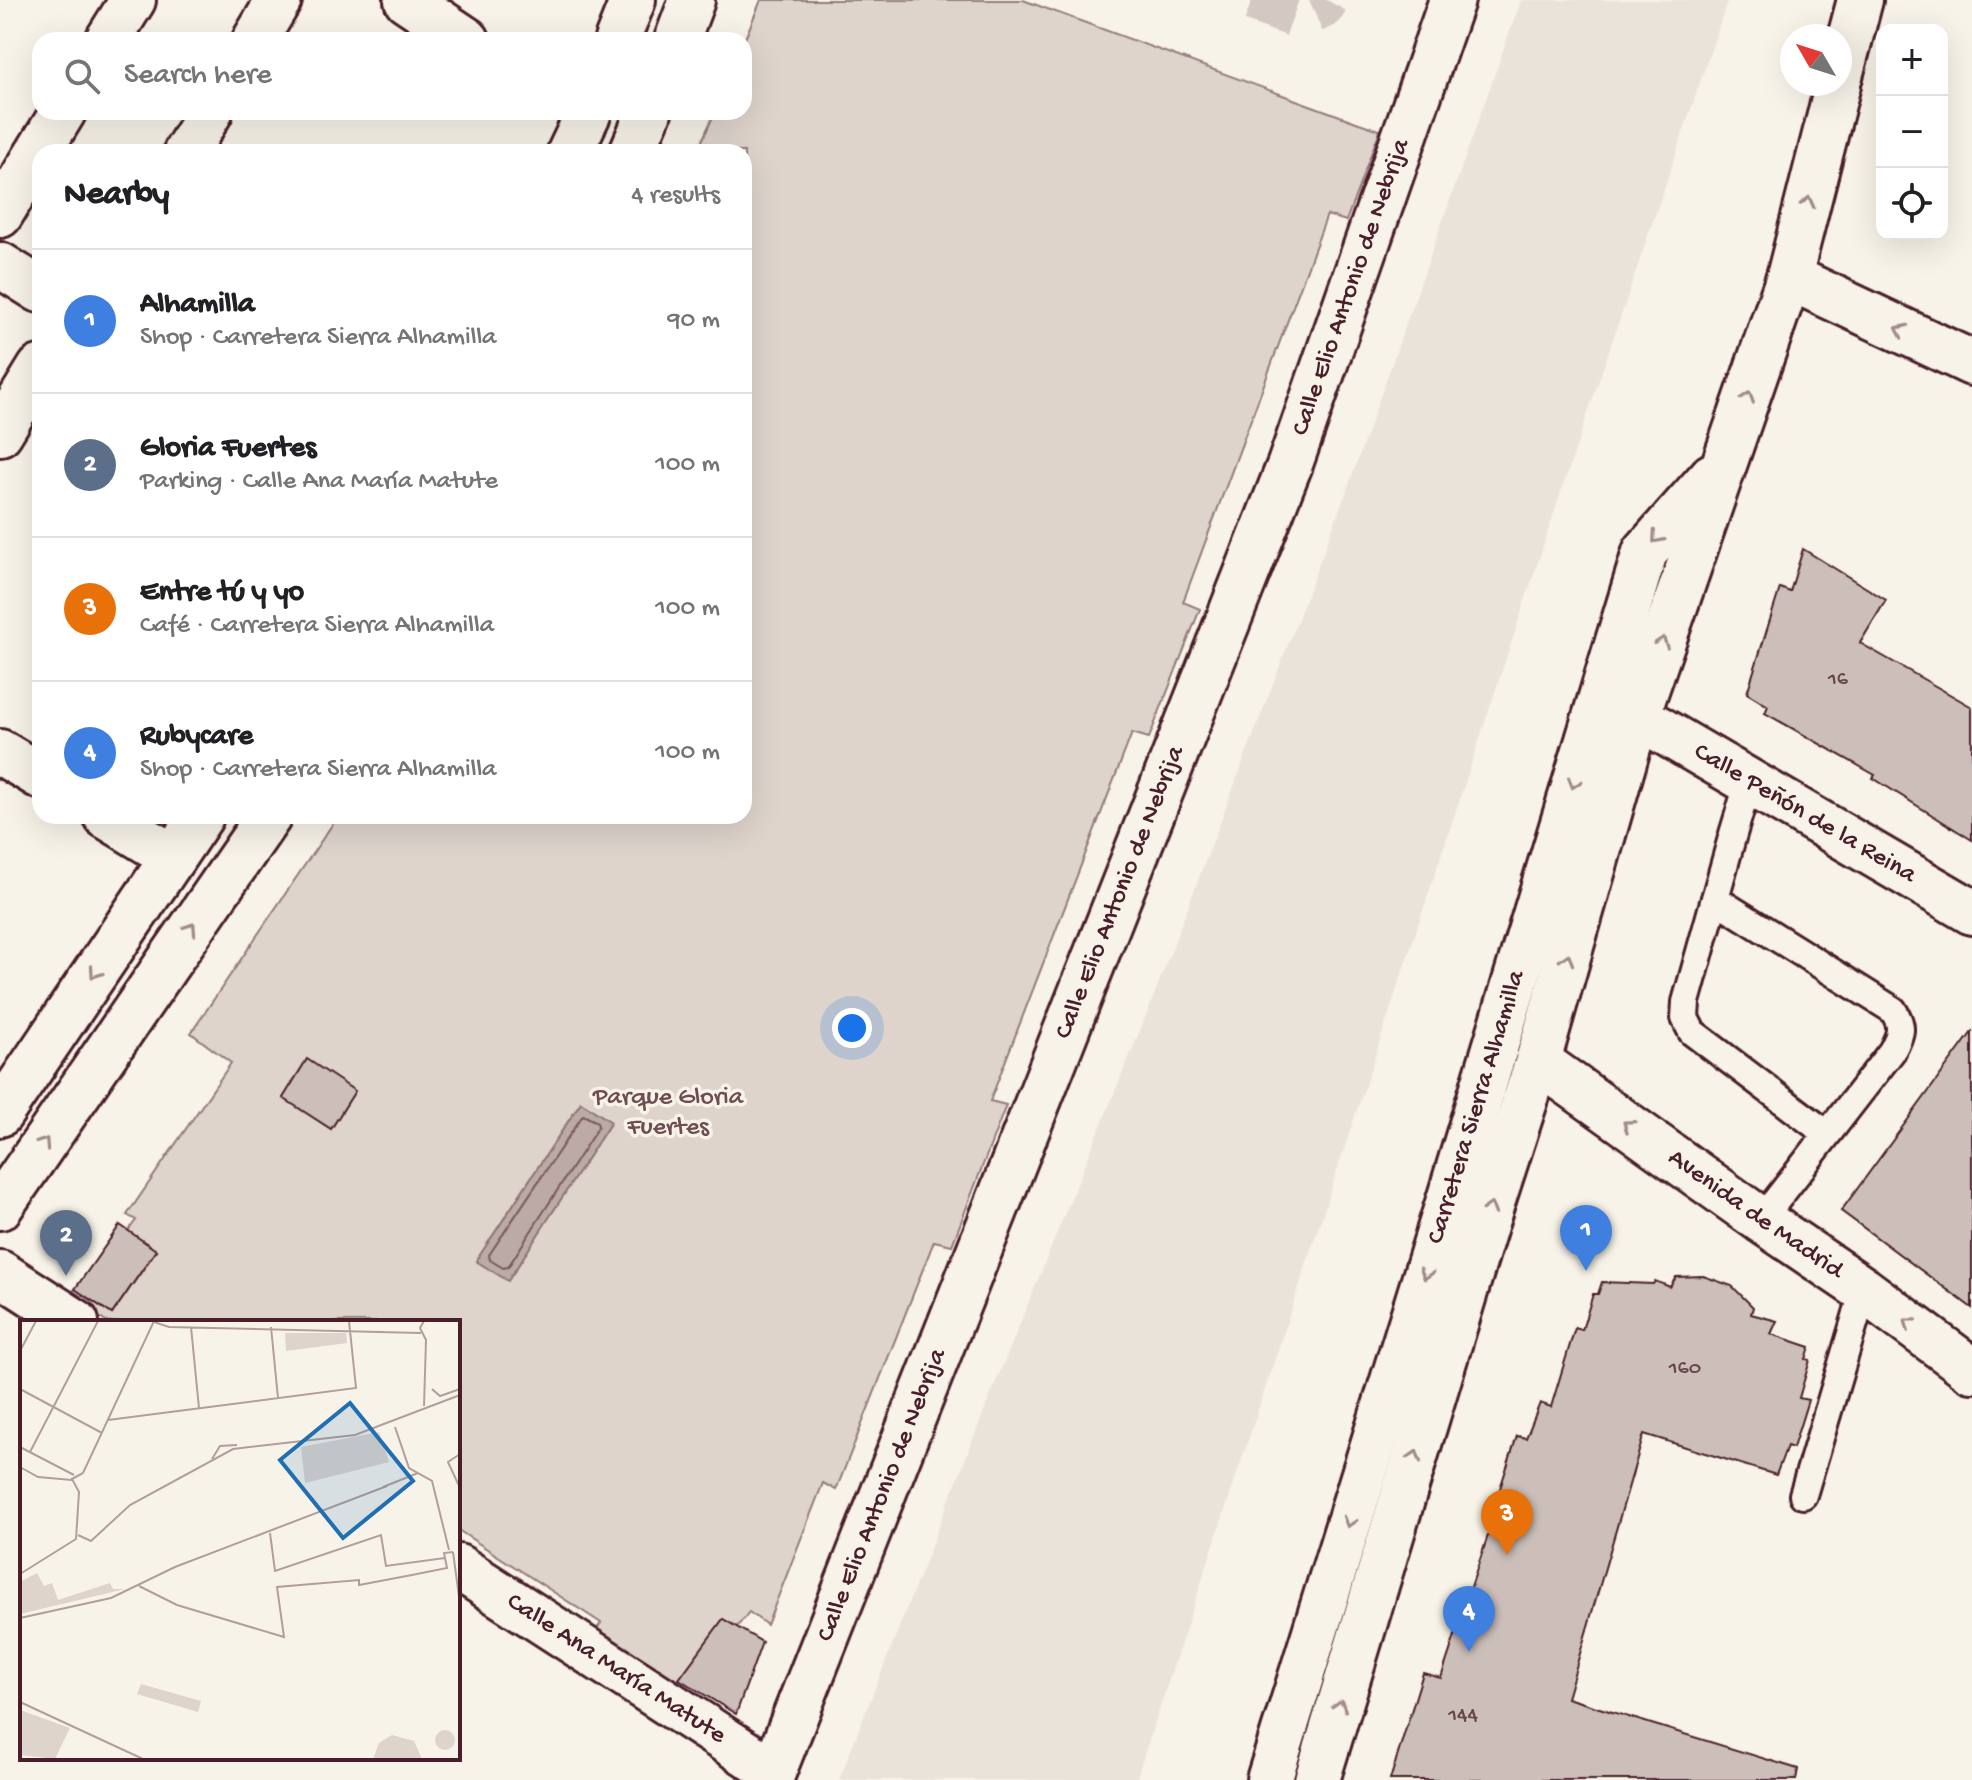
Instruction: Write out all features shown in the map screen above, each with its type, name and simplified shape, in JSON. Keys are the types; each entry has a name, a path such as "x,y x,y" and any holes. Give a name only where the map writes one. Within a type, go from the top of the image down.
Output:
{"main road":[{"path":"113,32 133,0"},
{"path":"260,32 279,0"},
{"path":"407,0 455,32"},
{"path":"620,32 633,0"},
{"path":"680,32 692,0"},
{"name":"Calle Elio Antonio de Nebrija","path":"772,1776 1290,464 1452,0"},
{"path":"1852,30 1860,0"},
{"name":"Carretera Sierra Alhamilla","path":"1317,1780 1538,1061 1637,716 1789,277 1835,96"},
{"path":"43,144 58,120"},
{"path":"191,144 205,120"},
{"path":"635,144 646,120"},
{"path":"0,215 32,163"},
{"path":"0,265 32,285"},
{"path":"1789,277 1972,363"},
{"path":"0,433 32,381"},
{"name":"Carretera Sierra Alhamilla","path":"1269,1780 1645,552 1726,459"},
{"name":"Calle Peñón de la Reina","path":"1637,716 1972,912"},
{"path":"0,752 32,771"},
{"path":"119,824 173,857"},
{"path":"0,1114 196,824"},
{"path":"0,1207 263,824"},
{"name":"Avenida de Madrid","path":"1538,1061 1864,1290 1972,1370"},
{"path":"3,1282 72,1320"},
{"name":"Calle Ana María Matute","path":"460,1568 772,1776"}],"lane":[{"path":"1749,781 1686,1002 1685,1018 1692,1032 1827,1134"},
{"path":"1715,899 1893,1010 1901,1022 1900,1037 1892,1051 1761,1220"},
{"path":"1803,1495 1864,1290"}],"shaded area":[{"path":"1521,0 1728,0 1561,492 1136,1780 839,1780 985,1409 1150,1006 1347,490"}],"green space":[{"name":"Parque Gloria Fuertes","path":"761,0 1023,0 1380,130 1346,221 1327,215 1183,602 1200,609 1149,738 1132,733 990,1101 1006,1105 952,1245 934,1241 836,1490 823,1483 767,1625 749,1612 737,1627 723,1619 672,1689 590,1639 601,1623 460,1531 460,1320 103,1320 69,1296 75,1289 112,1314 156,1251 128,1231 136,1220 127,1215 231,1063 191,1033 333,824 752,824 752,144 701,144 711,120 752,120 752,32 748,32"}],"water":[{"path":"581,1102 611,1122 508,1281 476,1261"}],"building":[{"path":"1803,549 1886,600 1860,643 1972,707 1972,840 1873,778 1875,775 1765,713 1768,706 1747,693 1780,588 1790,592"},
{"path":"1972,1032 1972,1308 1841,1211"},
{"path":"307,1059 355,1091 331,1129 283,1098"},
{"path":"120,1225 156,1250 112,1314 75,1289"},
{"path":"1703,1276 1732,1286 1753,1307 1751,1314 1777,1321 1771,1334 1810,1347 1806,1359 1810,1360 1799,1398 1808,1400 1793,1448 1787,1446 1776,1475 1644,1434 1567,1698 1798,1769 1796,1780 1390,1780 1423,1673 1441,1678 1497,1508 1494,1507 1517,1436 1526,1438 1540,1403 1551,1407 1575,1328 1582,1330 1593,1294 1598,1294 1602,1282 1653,1284 1655,1281 1670,1287 1676,1277"},
{"path":"723,1619 762,1642 736,1714 679,1679"}],"tunnel":[{"path":"1252,0 1299,17 1323,7 1327,0"}],"place":[{"name":"Alhamilla","path":"1586,1271"},
{"name":"Gloria Fuertes","path":"66,1276"},
{"name":"Entre tú y yo","path":"1507,1555"},
{"name":"Rubycare","path":"1469,1652"}]}
